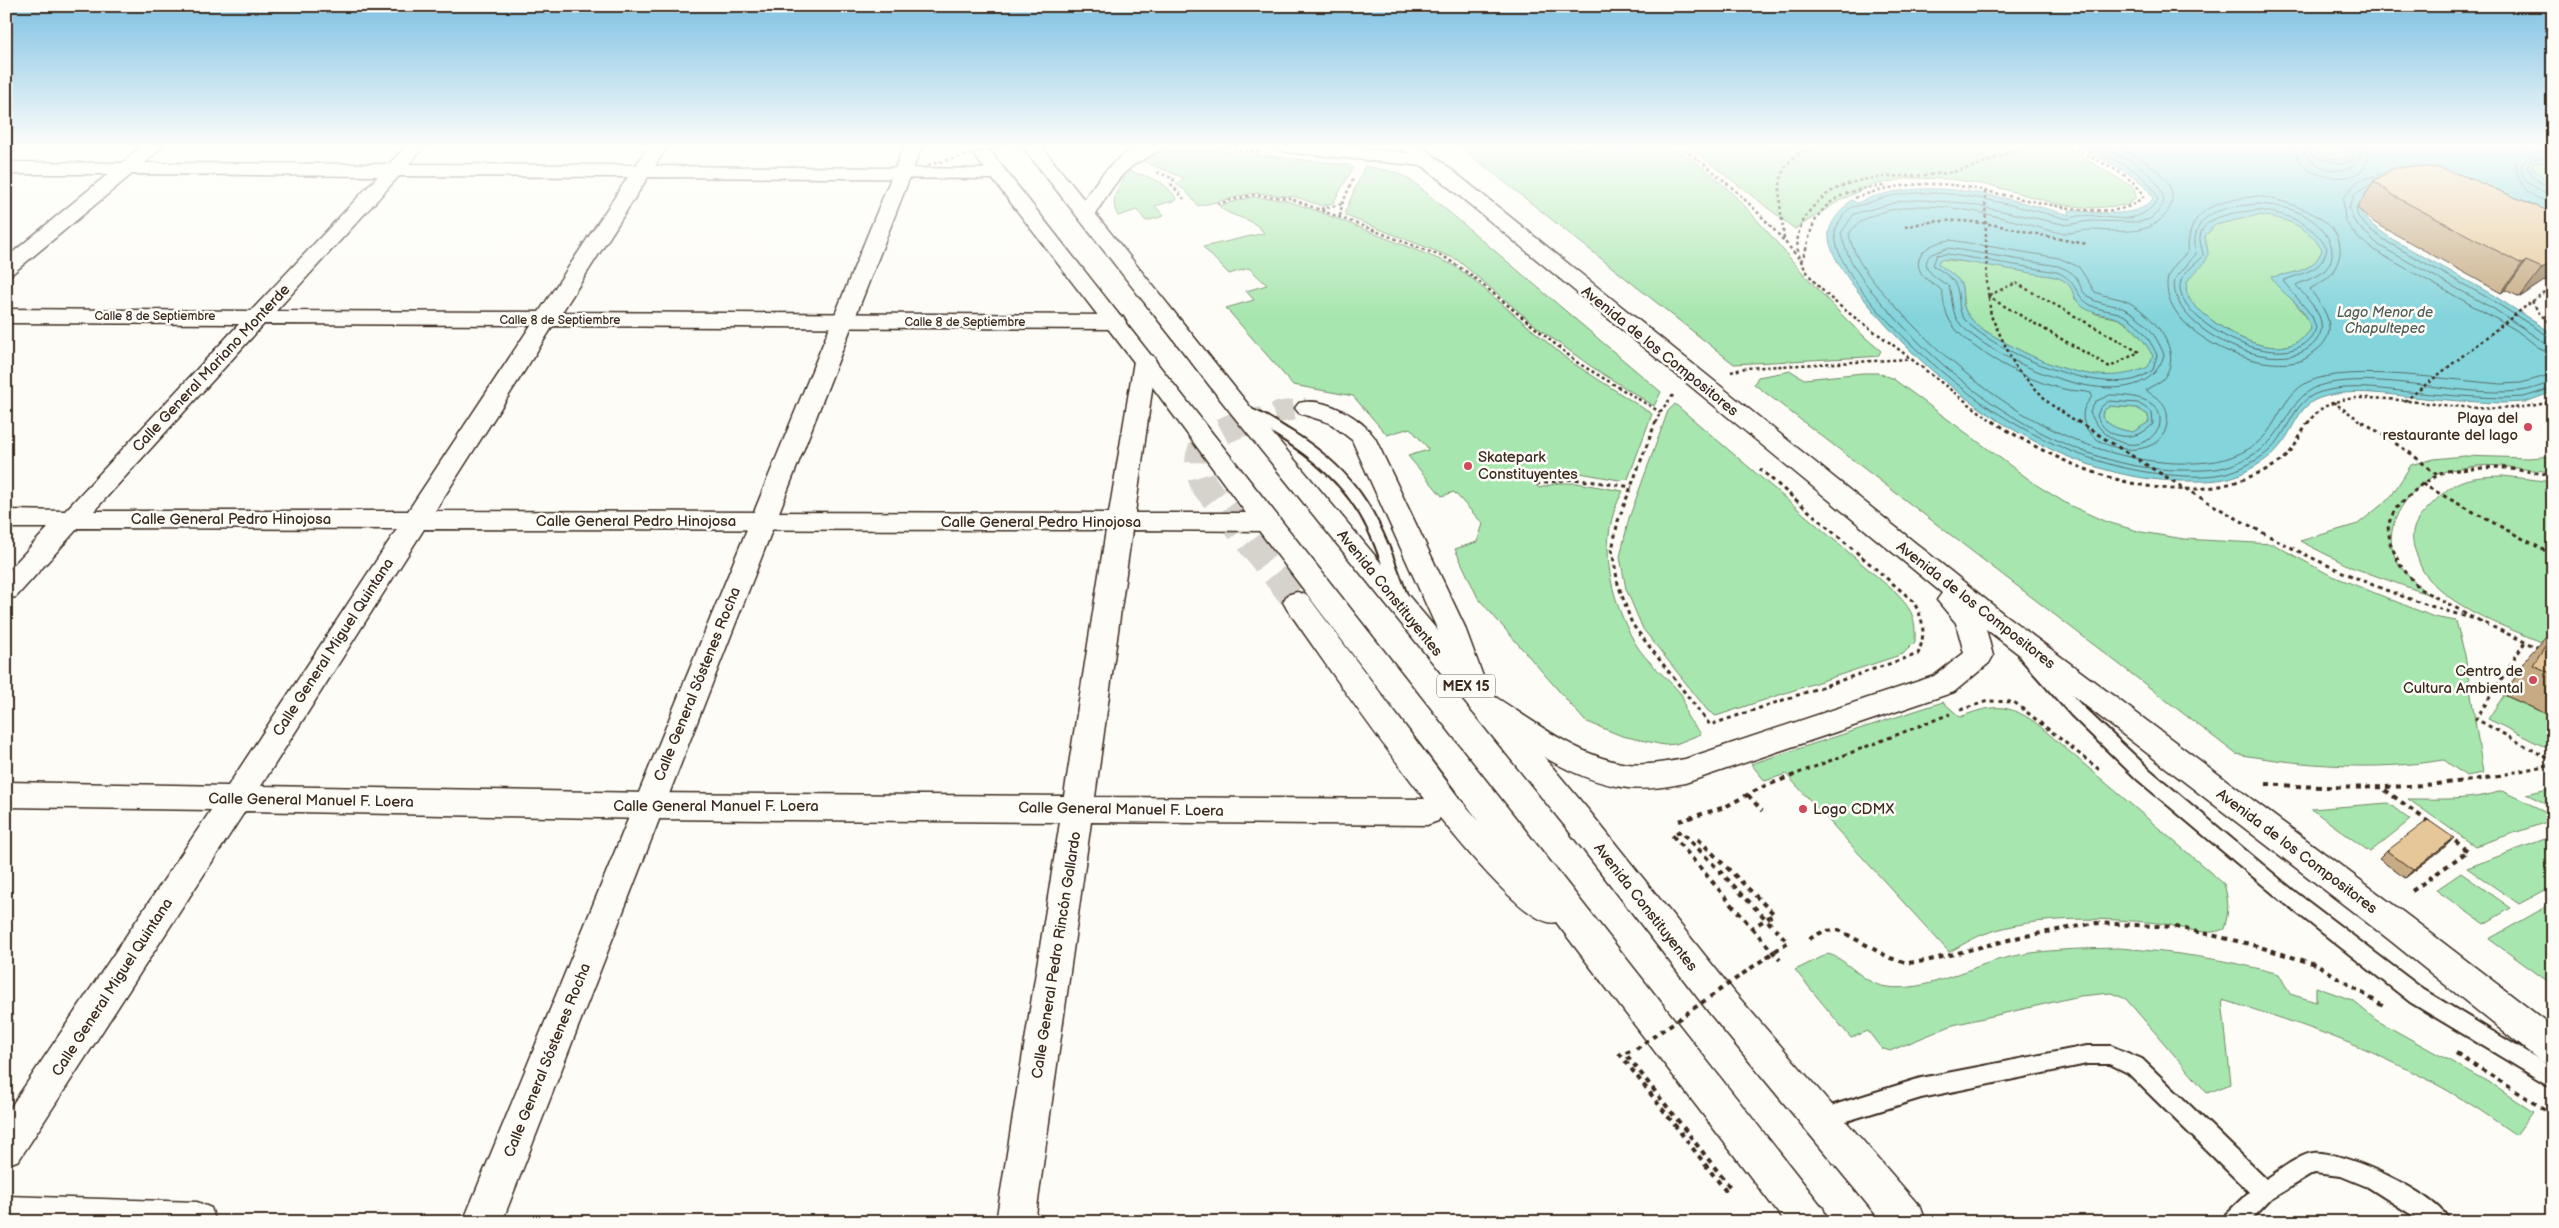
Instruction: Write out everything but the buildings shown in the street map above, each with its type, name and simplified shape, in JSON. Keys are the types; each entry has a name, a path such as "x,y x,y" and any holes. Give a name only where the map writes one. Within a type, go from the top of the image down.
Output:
{"main road":[{"path":"6,269 85,203"},
{"name":"Calle General Mariano Monterde","path":"6,590 364,203"},
{"name":"Calle General Miguel Quintana","path":"6,1147 236,799 619,203"},
{"name":"Calle General Sóstenes Rocha","path":"482,1222 889,203"},
{"path":"1031,203 1115,322 1266,522 1809,1222"},
{"name":"Avenida Constituyentes","path":"1078,203 1238,408 1579,821 1723,1004 1906,1222"},
{"path":"1086,213 1092,203"},
{"name":"Avenida de los Compositores","path":"1479,203 1995,622 2399,928 2553,1049"},
{"name":"Calle 8 de Septiembre","path":"6,316 1115,322"},
{"name":"Calle General Pedro Rincón Gallardo","path":"1015,1222 1145,361"},
{"path":"1307,408 1342,420 1356,428 1363,438 1450,625 1479,701 1570,755 1610,772 1634,776 1658,776 1685,771 1734,756 1944,684 1979,656 1969,619 1893,539"},
{"name":"Calle General Pedro Hinojosa","path":"6,518 762,522 1266,522"},
{"path":"1297,602 1448,807 1475,839 1510,876 1540,901 1577,925"},
{"name":"Calle General Manuel F. Loera","path":"6,794 648,806 1427,812"},
{"path":"6,1214 198,1222"}],"lane":[{"path":"1995,622 2105,738 2144,775 2288,896 2410,990 2553,1078"},
{"path":"1821,1119 1921,1088 2087,1055 2111,1055 2135,1066 2264,1192"},
{"path":"2234,1222 2264,1192 2312,1163 2341,1166 2375,1180 2426,1210 2439,1222"}],"path":[{"path":"1306,203 1460,266 1578,363 1660,412"},
{"path":"1751,203 1784,239 1828,294 1978,413 2015,436 2071,464 2127,482 2185,489 2212,488 2241,482 2286,457 2316,410 2332,402 2356,398 2504,409 2540,406 2553,401"},
{"path":"1781,203 1784,239"},
{"path":"1801,261 1800,240 1805,215 1815,203"},
{"path":"1801,261 1807,251 1816,220 1828,203"},
{"path":"1986,203 1985,221 1988,228 1986,264 1988,296 1992,316 2001,340 2016,368 2050,404 2171,481 2260,532 2339,572 2436,609 2479,620"},
{"path":"2042,203 2065,208 2113,209 2129,208 2138,203"},
{"path":"1321,209 1342,204 1340,216"},
{"path":"1905,227 1920,221 1940,219 1985,221 2047,238 2088,244"},
{"path":"2016,283 2139,352 2110,367 1988,296 2016,283"},
{"path":"2404,401 2553,285"},
{"path":"2532,301 2539,313 2553,326"},
{"path":"1756,465 1913,601 1923,618 1925,638 1918,654 1710,725 1632,624 1618,584 1612,550 1618,521 1660,412 1673,394 1745,368 1909,359"},
{"path":"1673,394 1681,400"},
{"path":"2332,402 2413,455 2437,475"},
{"path":"2546,652 2420,589 2400,565 2390,543 2388,525 2395,509 2422,484 2446,471 2497,467 2553,474"},
{"path":"1536,484 1554,478 1580,477 1632,487"},
{"path":"2422,484 2553,555"},
{"path":"2525,642 2476,719 2553,763"},
{"path":"1679,821 1725,807 1748,794 1988,701 2014,702 2102,772"},
{"path":"2266,784 2384,790 2478,780 2553,763"},
{"path":"2384,790 2437,828"},
{"path":"1748,794 1762,811"},
{"path":"1642,1056 1636,1049 1788,942 1681,832 1672,835 1752,928 1780,960"},
{"path":"2412,890 2468,850 2445,834"},
{"path":"1698,839 1774,914 1752,928"},
{"path":"1809,939 1824,932 1839,930 1890,958 1907,963 1926,961 2020,937 2096,922 2176,927 2250,944 2318,965 2393,1013"},
{"path":"1618,1053 1726,1190 1730,1187 1625,1053 1630,1050 1734,1182"},
{"path":"2452,1050 2553,1115"}],"green space":[{"path":"1114,203 1165,203 1155,206 1164,216 1146,221 1137,210 1118,216"},
{"path":"1196,203 1210,203 1198,206"},
{"path":"1229,203 1294,203 1451,264 1469,276 1568,360 1652,414 1628,479 1619,480 1569,471 1530,477 1539,488 1558,483 1576,483 1623,491 1615,509 1608,548 1609,568 1618,607 1635,643 1645,657 1681,694 1687,716 1701,734 1676,744 1664,745 1622,736 1585,721 1478,598 1455,549 1477,542 1483,524 1454,492 1442,496 1408,456 1428,450 1427,447 1410,428 1387,435 1353,396 1293,385 1226,308 1254,300 1246,291 1267,285 1249,268 1229,274 1203,247 1264,233 1253,223 1229,213 1219,206"},
{"path":"1314,203 1332,203 1322,206"},
{"path":"1349,203 1439,203 1661,392 1654,406 1592,367 1542,331 1456,259 1346,216 1345,212"},
{"path":"1531,203 1742,203 1831,303 1860,333 1881,351 1878,356 1867,357 1734,364"},
{"path":"1762,203 1835,203 1795,229"},
{"path":"2055,203 2130,203 2092,208"},
{"path":"2258,215 2277,218 2295,224 2310,234 2322,250 2315,262 2310,266 2279,276 2288,294 2308,319 2311,329 2301,340 2288,345 2275,347 2261,345 2233,334 2197,308 2189,299 2186,289 2189,278 2205,260 2208,250 2205,236 2215,225"},
{"path":"1939,259 1975,263 2064,280 2071,287 2075,299 2096,314 2119,319 2131,327 2145,342 2153,356 2148,368 2130,374 2112,376 2075,372 2039,359 2006,343 1973,321 1965,309 1961,283 1937,264"},
{"path":"1791,371 1804,379 1863,373 1878,373 1892,378 2038,486 2069,505 2104,521 2141,532 2184,539 2273,544 2328,574 2434,617 2456,621 2465,655 2483,773 2466,776 2444,760 2392,765 2340,766 2288,762 2236,754 1754,384 1758,377"},
{"path":"1675,404 1901,598 1912,614 1915,626 1915,642 1903,654 1716,716 1708,711 1643,629 1626,589 1620,557 1629,518 1668,411"},
{"path":"2110,406 2137,408 2148,415 2149,422 2133,432 2116,428 2102,417 2103,411"},
{"path":"2464,456 2528,458 2553,456 2553,471 2487,465 2473,466 2443,472 2431,477 2420,485 2410,495 2395,519 2391,545 2401,568 2427,594 2351,567 2300,541 2358,524 2390,498 2411,465 2434,459"},
{"path":"2503,476 2553,482 2553,647 2500,625 2464,607 2448,596 2423,571 2414,547 2413,535 2418,519 2452,486 2468,479"},
{"path":"2504,695 2553,717 2553,751 2488,719"},
{"path":"1943,702 1960,717 1981,710 1999,708 2016,712 2036,723 2224,884 2228,906 2224,929 2200,932 2165,924 2136,921 2071,919 2007,927 1972,939 1949,952 1786,774 1765,781 1751,764"},
{"path":"2553,788 2553,807 2526,794"},
{"path":"2502,791 2553,815 2553,820 2475,846 2408,799 2467,798"},
{"path":"2388,803 2410,820 2370,852 2311,809"},
{"path":"2553,836 2553,886 2519,904 2467,868"},
{"path":"2461,873 2511,908 2484,924 2436,890"},
{"path":"2553,903 2553,985 2489,939"},
{"path":"2119,948 2180,954 2239,964 2279,974 2290,994 2316,1002 2316,987 2352,1000 2376,1020 2488,1082 2533,1112 2516,1135 2462,1099 2375,1054 2284,1019 2222,1000 2231,1084 2207,1093 2126,999 2111,993 2080,996 1953,1025 1890,1051 1881,1048 1868,1031 1851,1038 1795,970 1828,954 1878,985 1902,988 1931,983 1987,963 2030,953"}],"water":[{"name":"Lago Menor de Chapultepec","path":"1848,203 2026,203 2070,215 2069,210 2114,213 2137,210 2149,203 2553,203 2553,237 2361,204 2362,214 2372,225 2392,239 2493,295 2550,332 2553,336 2553,392 2525,402 2502,403 2354,392 2331,395 2313,401 2306,406 2280,446 2266,459 2238,475 2204,481 2138,477 2094,466 2051,449 2009,427 1969,400 1932,370 1869,305 1843,271 1829,241 1830,228","holes":["2258,215 2277,218 2303,229 2310,234 2322,250 2314,263 2308,267 2271,277 2303,312 2311,329 2301,340 2275,347 2260,345 2232,334 2197,308 2189,299 2186,289 2189,279 2207,258 2205,236 2215,225","1948,259 2056,277 2063,280 2070,287 2078,303 2083,307 2092,312 2114,317 2130,325 2143,340 2153,356 2148,367 2130,373 2112,375 2076,372 2039,359 2006,343 1977,325 1966,312 1959,280 1938,264 1939,260","2110,406 2137,408 2148,415 2149,422 2133,432 2116,428 2102,417 2103,411"]}],"tunnel":[{"path":"1243,423 1280,412 1307,408"},
{"path":"1247,421 1214,436 1206,443 1201,451 1199,460 1200,471 1204,485 1297,602"}],"place":[{"name":"Playa del restaurante del lago","path":"2528,427"},
{"name":"Skatepark Constituyentes","path":"1468,466"},
{"name":"Centro de Cultura Ambiental","path":"2533,680"},
{"name":"Logo CDMX","path":"1803,809"}]}
